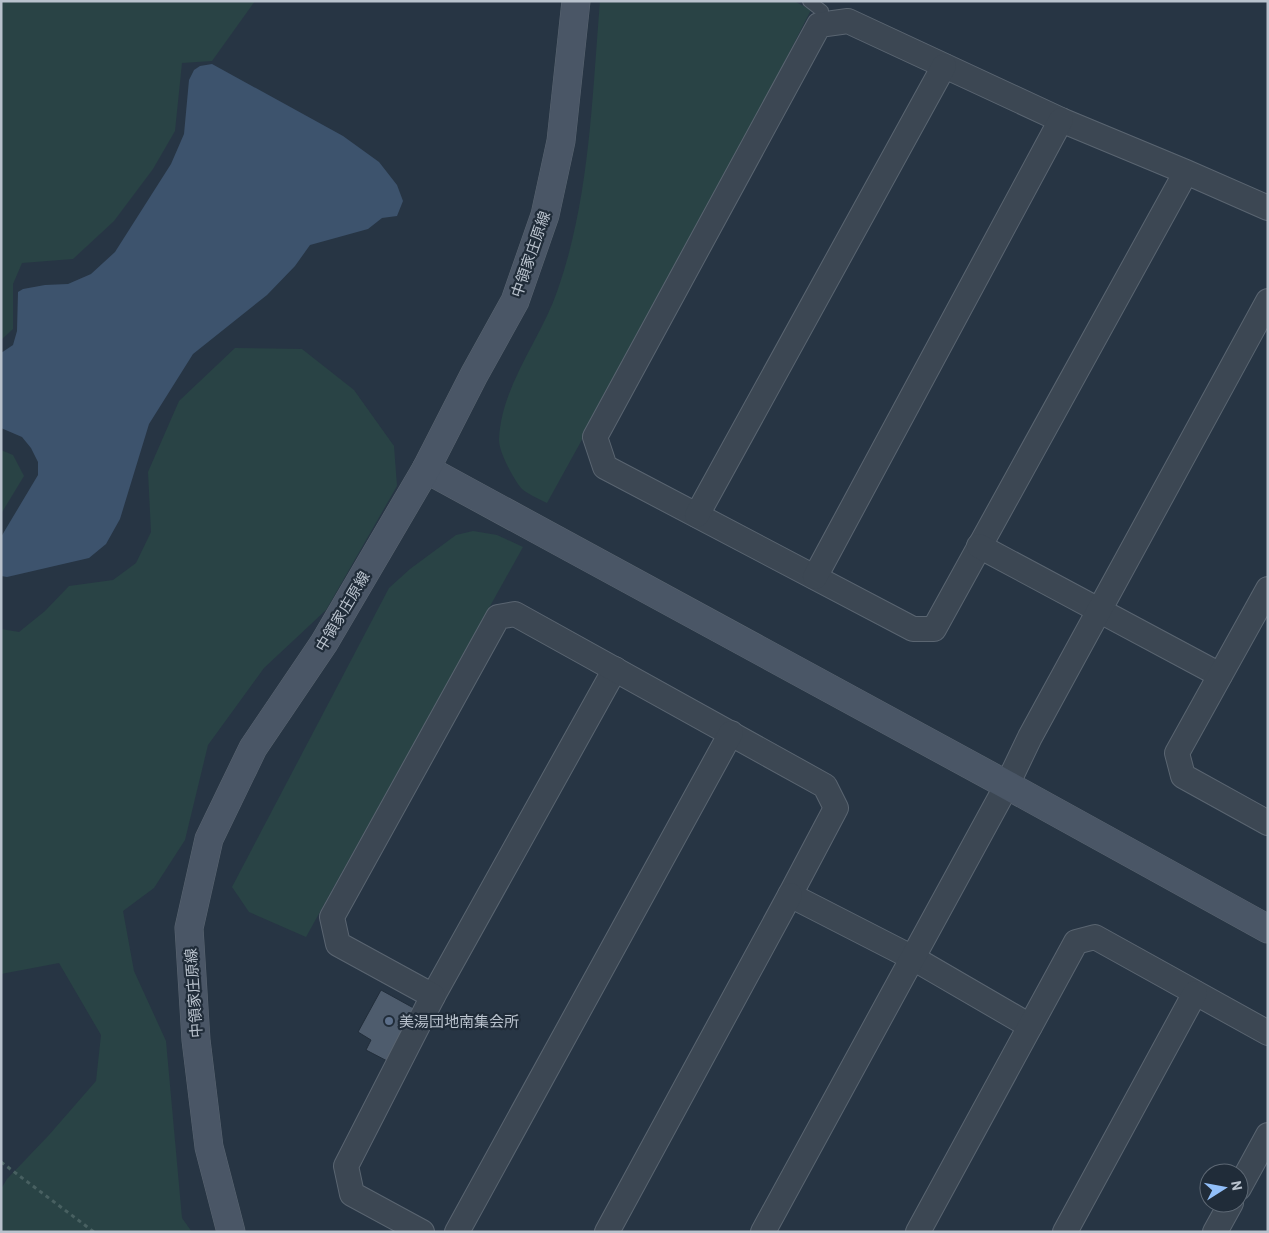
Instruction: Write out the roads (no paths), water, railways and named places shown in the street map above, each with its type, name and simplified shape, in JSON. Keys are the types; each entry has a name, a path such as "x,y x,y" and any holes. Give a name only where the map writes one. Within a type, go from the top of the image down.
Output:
{"main road":[{"name":"中領家庄原線","path":"231,1232 209,1147 196,1040 189,928 209,839 253,748 324,643 426,469 474,375 515,301 545,215 561,141 576,1"},
{"path":"426,469 1008,785 1268,929"}],"street":[{"path":"1186,172 934,629 914,629 605,467 595,437 819,25 848,21 1061,120 1186,172 1268,208"},
{"path":"697,516 944,66"},
{"path":"815,577 1061,120"},
{"path":"763,1232 1008,785 1030,737 1268,301"},
{"path":"979,546 1220,674"},
{"path":"1268,589 1177,753 1183,776 1268,823"},
{"path":"433,996 338,944 332,917 498,617 515,614 825,786 836,808 607,1232"},
{"path":"422,1232 352,1194 346,1166 433,996 615,669"},
{"path":"457,1232 730,733"},
{"path":"790,895 913,958 1030,1026"},
{"path":"918,1232 1076,942 1094,937 1268,1033"},
{"path":"1065,1232 1195,993"},
{"path":"1249,1170 1268,1135"},
{"path":"1215,1232 1225,1213"}],"lane":[{"path":"809,1 822,10"}],"water":[{"path":"212,64 343,136 379,162 397,185 403,201 397,216 382,218 368,229 310,245 295,266 267,295 193,354 149,424 120,519 106,544 89,558 7,577 1,576 1,537 38,475 38,462 31,448 22,437 1,428 1,353 13,345 17,331 18,292 23,289 45,285 68,284 91,274 115,252 171,164 184,134 189,80 194,70 200,66"}],"place":[{"name":"美湯団地南集会所","path":"389,1021"}]}
